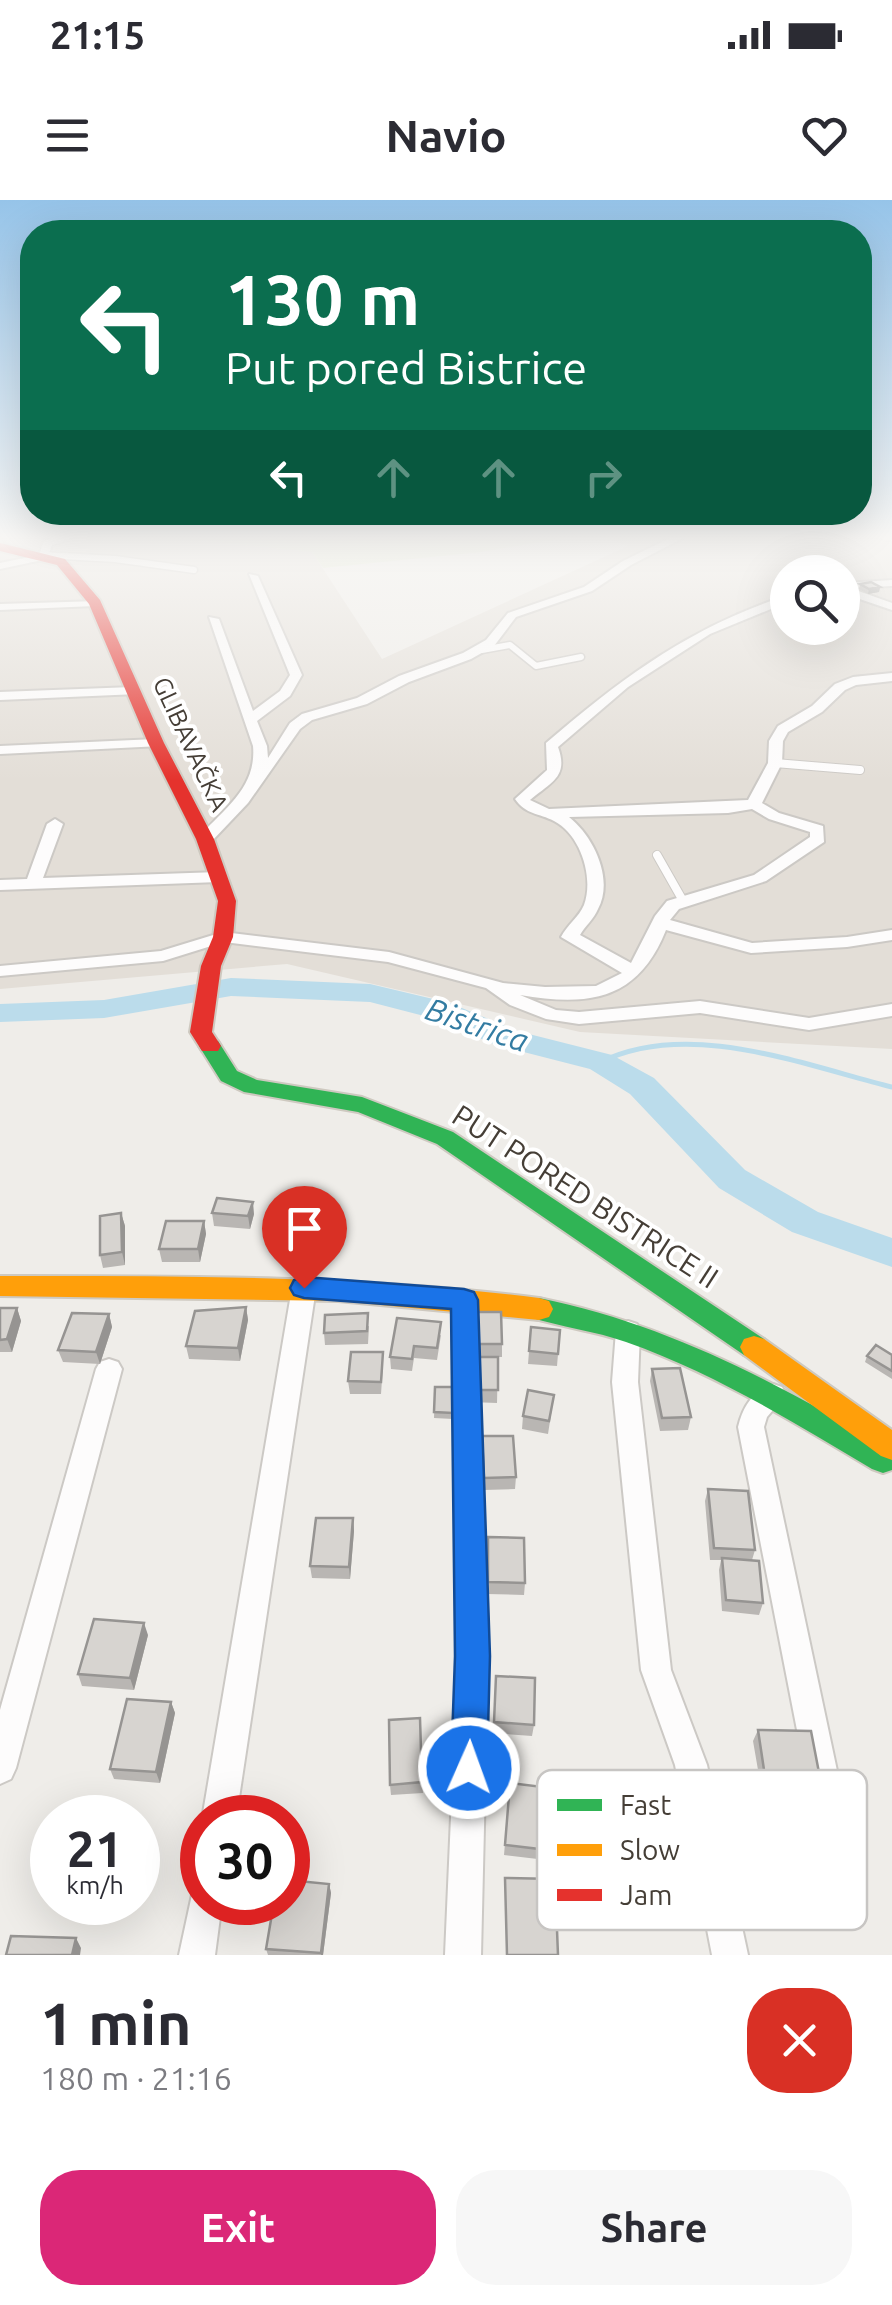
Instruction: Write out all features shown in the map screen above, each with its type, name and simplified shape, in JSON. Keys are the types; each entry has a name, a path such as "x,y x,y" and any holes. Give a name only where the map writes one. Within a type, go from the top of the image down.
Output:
{"street":[{"name":"GLIBAVAČKA","path":"100,617 156,743 205,839 228,900 223,936 212,965"},
{"path":"250,720 285,694 296,675 271,617"},
{"path":"205,839 244,798 295,726 467,656 490,643 511,617"},
{"path":"634,972 570,937 591,909 595,893 583,839 566,820 528,808 522,799 554,772 552,746 623,684 706,631 741,617"},
{"path":"213,619 250,728 262,748 258,775"},
{"path":"754,804 775,764 776,741 783,729 817,709 840,687 853,681 892,677"},
{"path":"0,696 133,691"},
{"path":"0,750 156,743"},
{"path":"0,972 163,956 223,936 389,957 564,998 596,992 634,972 661,923 662,914 682,899 760,878 820,836 818,828 774,816 754,804 546,813"},
{"path":"33,884 55,824"},
{"path":"0,885 218,878"},
{"path":"661,923 751,948 848,942 892,934"},
{"path":"163,956 212,965"},
{"name":"PUT PORED BISTRICE II","path":"212,965 202,1032 213,1056 230,1076 252,1087 362,1105 445,1138 766,1354 892,1447"},
{"path":"492,984 517,1001 554,1015 578,1018 700,1007 809,1024 892,1010"},
{"path":"0,1286 304,1288 464,1300 574,1315 628,1331 744,1378 892,1464"},
{"path":"223,1795 304,1288"},
{"path":"462,1955 473,1656 464,1300"},
{"path":"628,1331 626,1382 656,1670 692,1770"},
{"path":"744,1378 766,1354"},
{"path":"0,1768 109,1369"},
{"path":"773,1395 756,1411 750,1426 821,1770"},
{"path":"197,1955 202,1925"},
{"path":"725,1930 730,1955"}],"lane":[{"path":"467,656 502,644 517,648 536,666 582,657"},
{"path":"775,764 860,770"},
{"path":"658,855 682,899"}],"shaded area":[{"path":"0,617 354,617 382,659 474,617 770,617 770,645 860,645 860,617 892,617 892,1049 580,1032 287,964 0,989"}],"building":[{"path":"217,1198 253,1202 248,1216 212,1213"},
{"path":"121,1213 122,1252 100,1255 100,1216"},
{"path":"166,1221 204,1221 198,1249 159,1249"},
{"path":"246,1307 238,1348 186,1346 195,1311"},
{"path":"0,1308 17,1308 7,1339 0,1340"},
{"path":"473,1312 501,1312 502,1344 473,1344"},
{"path":"72,1313 109,1314 96,1352 58,1350"},
{"path":"368,1313 367,1331 324,1333 325,1315"},
{"path":"397,1318 441,1322 437,1348 414,1346 412,1359 390,1357"},
{"path":"531,1327 560,1330 558,1354 529,1351"},
{"path":"876,1345 892,1355 892,1371 867,1356"},
{"path":"351,1352 383,1352 381,1382 348,1381"},
{"path":"471,1357 498,1357 498,1390 470,1390"},
{"path":"680,1368 691,1417 662,1418 652,1369"},
{"path":"435,1387 455,1387 453,1413 434,1412"},
{"path":"528,1390 554,1395 549,1421 523,1416"},
{"path":"482,1436 513,1436 516,1477 484,1478"},
{"path":"708,1489 748,1491 755,1550 714,1548"},
{"path":"316,1518 353,1518 349,1567 310,1566"},
{"path":"488,1537 524,1538 525,1583 488,1582"},
{"path":"722,1558 759,1561 763,1603 726,1600"},
{"path":"94,1619 144,1623 130,1678 78,1674"},
{"path":"496,1676 535,1678 534,1725 494,1722"},
{"path":"127,1699 171,1702 156,1772 110,1769"},
{"path":"420,1718 422,1782 390,1785 389,1720"},
{"path":"758,1730 811,1731 818,1770 764,1770"},
{"path":"510,1783 537,1786 537,1849 505,1845"},
{"path":"505,1878 537,1879 537,1930 557,1930 558,1955 507,1955"},
{"path":"310,1882 329,1884 321,1953 266,1949 270,1925 310,1925"},
{"path":"11,1936 76,1938 72,1955 6,1955"}],"waterway":[{"name":"Bistrica","path":"0,1013 104,1009 231,987 370,993 439,1010 507,1038 601,1062 642,1086 732,1179 805,1222 892,1253"},
{"path":"601,1062 635,1050 708,1045 784,1058 892,1087"}],"traffic: fast":[{"path":"210,1046 229,1076 252,1087 362,1105 445,1138 754,1347"},
{"path":"539,1309 631,1332 675,1349 760,1389 883,1460"}],"traffic: slow":[{"path":"0,1286 338,1290 539,1309"},
{"path":"754,1347 892,1447"}],"traffic: jam":[{"path":"101,617 156,743 205,839 227,901 223,937 211,966 201,1032 210,1046"}],"route":[{"path":"304,1288 464,1300 473,1656 469,1768"}]}
